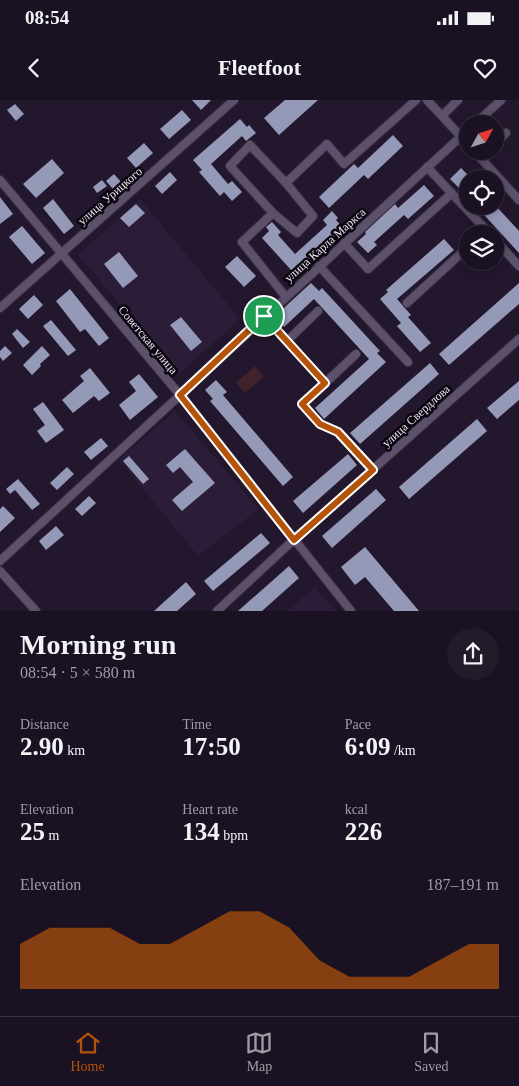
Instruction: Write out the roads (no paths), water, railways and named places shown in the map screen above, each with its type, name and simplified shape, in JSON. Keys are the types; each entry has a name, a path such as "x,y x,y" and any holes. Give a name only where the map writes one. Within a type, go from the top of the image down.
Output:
{"street":[{"name":"улица Урицкого","path":"0,308 234,100"},
{"path":"286,183 328,144 344,164 416,100"},
{"path":"427,100 459,135"},
{"path":"442,116 458,100"},
{"path":"485,115 501,100"},
{"name":"улица Карла Маркса","path":"0,561 285,296 459,139"},
{"path":"250,145 286,183 313,216 297,234 273,213 230,166 250,145"},
{"path":"482,160 519,200"},
{"path":"428,167 479,225"},
{"name":"Советская улица","path":"0,180 180,395 351,611"},
{"path":"344,243 368,269 452,193"},
{"path":"273,213 242,242 285,296"},
{"path":"504,250 519,266"},
{"path":"407,303 459,255"},
{"path":"319,266 408,362"},
{"path":"287,341 318,311"},
{"path":"264,316 325,383"},
{"name":"улица Свердлова","path":"216,611 519,340"},
{"path":"356,354 302,404 320,424 338,432 373,470"},
{"path":"0,571 36,611"}]}
